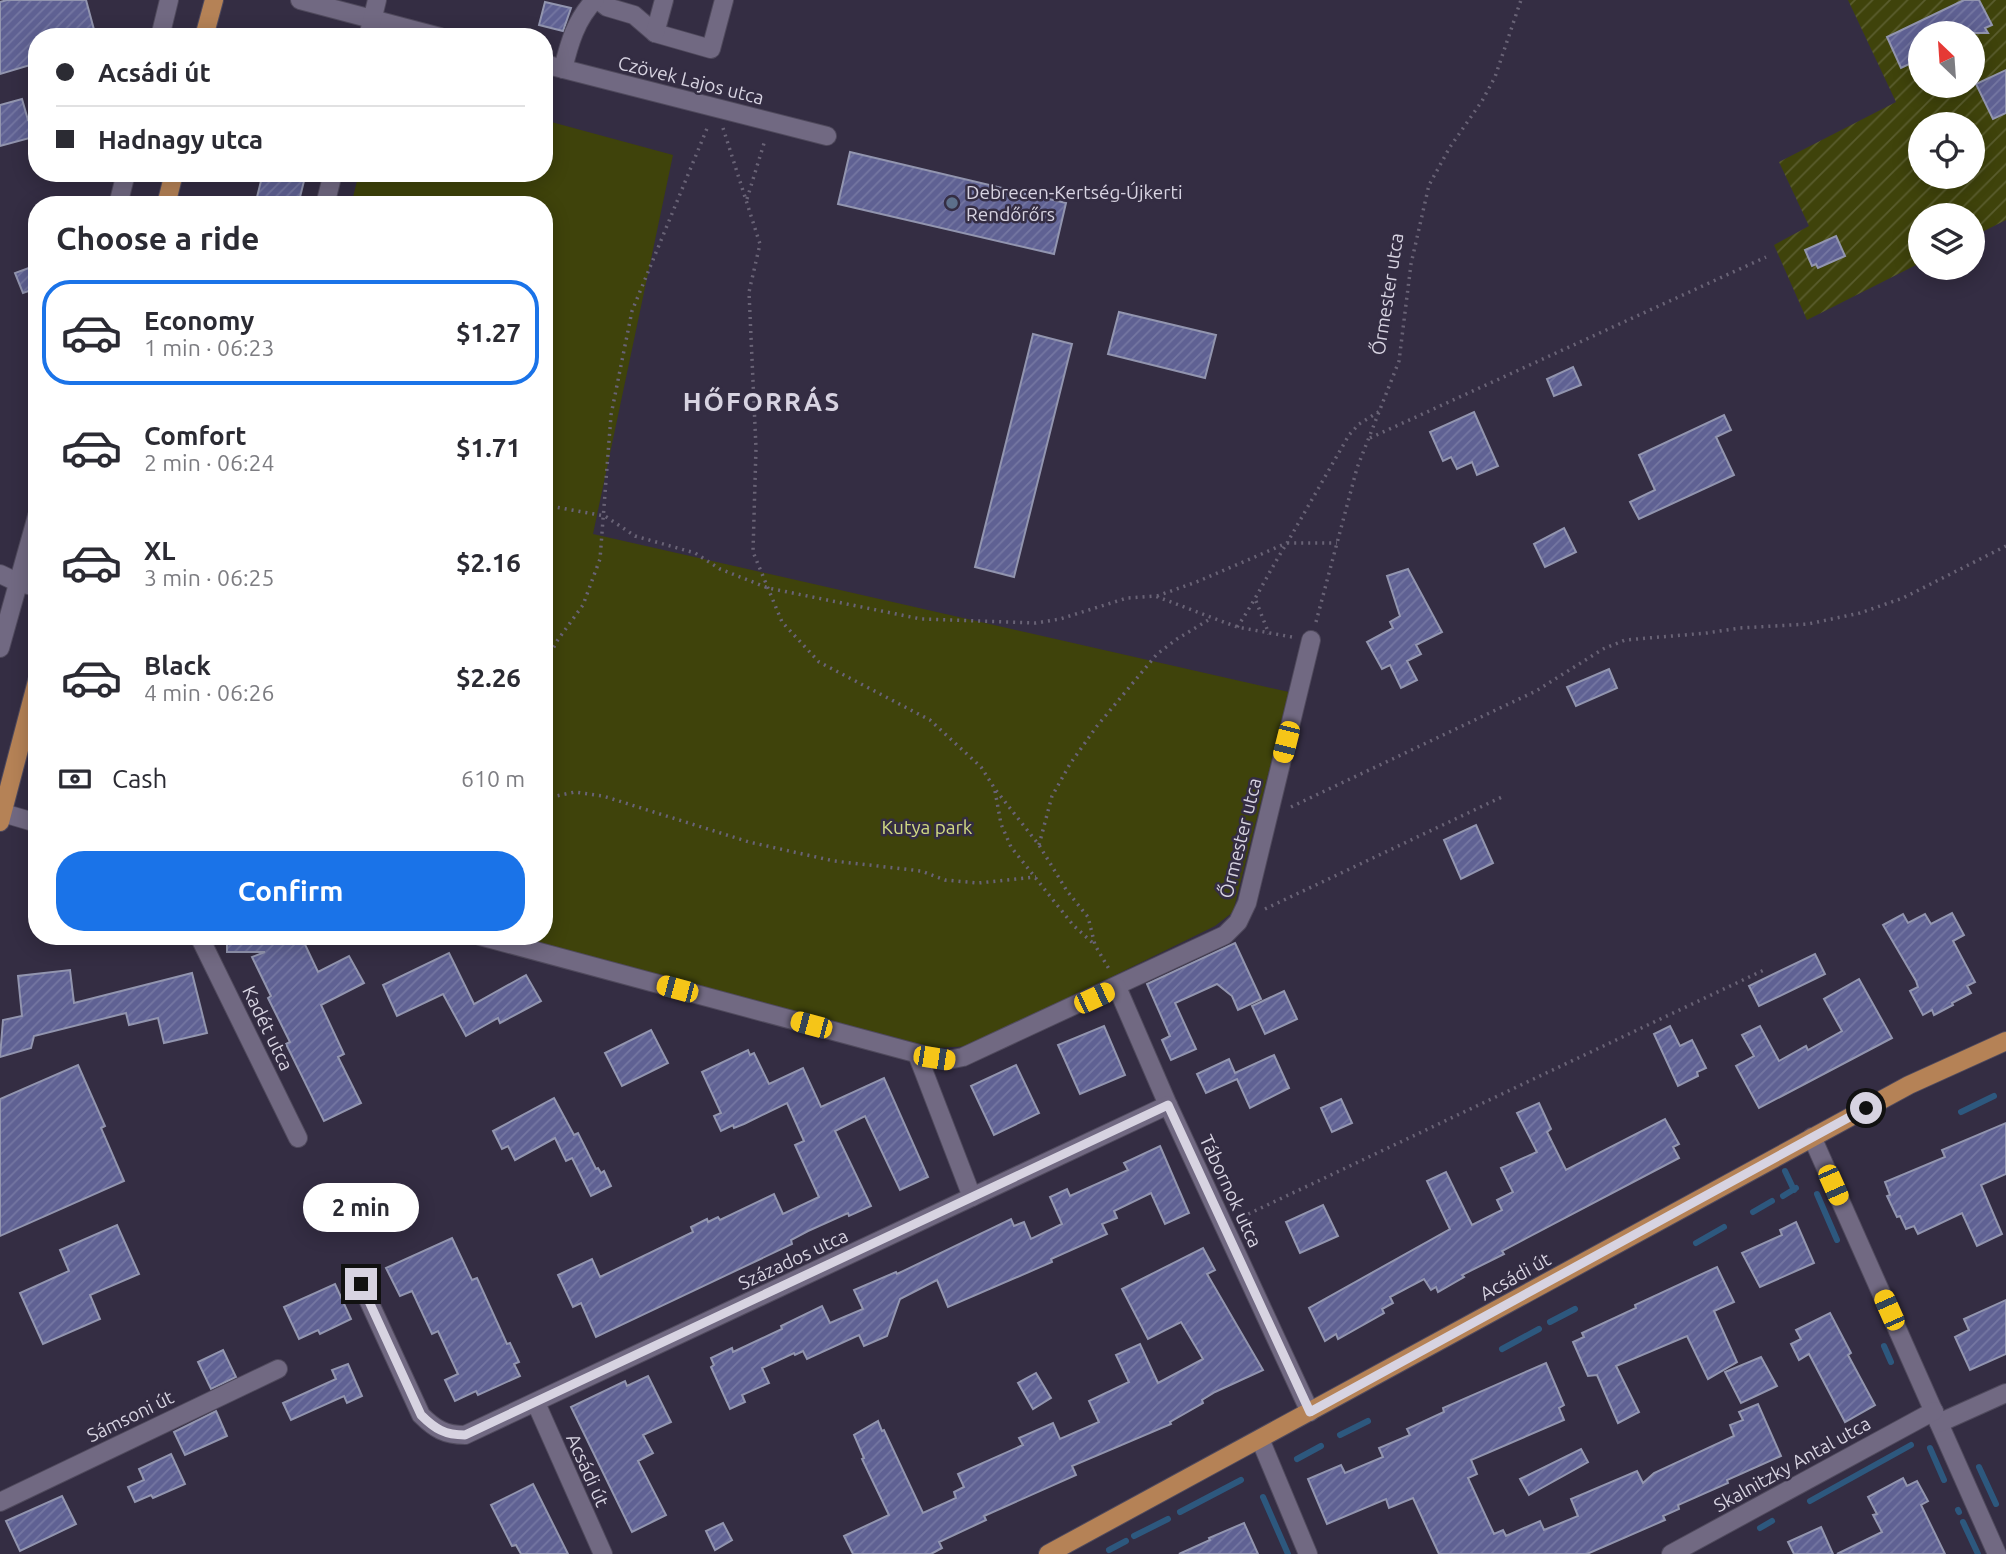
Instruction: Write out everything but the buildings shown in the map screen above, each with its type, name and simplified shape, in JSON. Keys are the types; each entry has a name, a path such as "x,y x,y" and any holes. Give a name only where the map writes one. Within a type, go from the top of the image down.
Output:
{"main road":[{"path":"206,28 214,0"},
{"path":"1,818 28,715"},
{"name":"Acsádi út","path":"1048,1554 1812,1137 1931,1074 2006,1041"}],"street":[{"path":"162,28 170,0"},
{"path":"300,0 406,28"},
{"path":"370,28 377,0"},
{"path":"563,69 570,38 586,8 597,0 634,15 655,33 712,49 724,0"},
{"path":"655,33 664,0"},
{"name":"Czövek Lajos utca","path":"553,66 827,136"},
{"path":"0,574 28,585 0,648"},
{"name":"Őrmester utca","path":"513,945 917,1054 948,1060 963,1057 1225,935 1238,922 1247,903 1311,640"},
{"path":"1,818 28,822"},
{"name":"Kadét utca","path":"203,945 298,1138"},
{"name":"Tábornok utca","path":"1117,987 1168,1105 1310,1412"},
{"path":"917,1054 972,1198"},
{"name":"Százados utca","path":"361,1284 421,1415 434,1428 450,1435 465,1435 1168,1105"},
{"path":"1812,1137 1997,1554"},
{"name":"Sámsoni út","path":"0,1502 278,1369"},
{"name":"Skalnitzky Antal utca","path":"1671,1554 1936,1417 2006,1393"},
{"name":"Acsádi út","path":"536,1403 603,1554"},
{"path":"1260,1439 1308,1554"}],"path":[{"name":"Őrmester utca","path":"1311,640 1368,439 1399,362 1411,264 1429,185 1495,77 1521,0"},
{"path":"716,107 760,244 749,292 756,448 753,552 782,622 819,662 930,720 981,767 1088,917 1095,945"},
{"path":"553,649 583,605 600,559 611,415 632,312 716,107"},
{"path":"747,201 771,122"},
{"path":"1368,439 1766,257"},
{"path":"1237,627 1256,601 1270,568 1287,543 1337,453 1359,424 1380,411"},
{"path":"553,507 605,516 635,536 695,553 720,569 768,588 921,619 1036,623 1060,619 1127,598 1155,596 1199,581 1287,543 1337,543"},
{"path":"1267,818 1536,691 1602,649 1625,640 1808,624 1860,613 1903,598 2006,546"},
{"path":"1155,596 1237,627 1311,640"},
{"path":"1256,601 1269,634"},
{"path":"1039,845 1052,796 1070,764 1097,726 1157,654 1211,619"},
{"path":"995,789 1001,824 1011,847 1073,925 1095,945 1117,987"},
{"path":"553,795 575,792 603,796 749,842 834,861 921,871 945,880 978,883 1036,877"},
{"path":"1238,922 1504,796"},
{"path":"1224,1226 1764,970"}],"green space":[{"path":"1848,0 2006,0 2006,220 1985,230 1985,203 1908,203 1908,269 1807,320 1774,245 1809,226 1779,162 1896,102"},
{"name":"Kutya park","path":"553,122 673,155 593,534 1289,692 1233,912 1215,926 971,1046 935,1048 547,945 553,945 553,196 353,196 357,182 553,182"}],"waterway":[{"path":"1961,1112 1994,1096"},
{"path":"1785,1171 1794,1190"},
{"path":"1783,1196 1796,1188"},
{"path":"1817,1194 1837,1240"},
{"path":"1753,1212 1772,1201"},
{"path":"1696,1243 1724,1227"},
{"path":"1550,1322 1575,1309"},
{"path":"1502,1349 1539,1329"},
{"path":"1884,1346 1891,1362"},
{"path":"1340,1435 1368,1421"},
{"path":"1810,1501 1911,1445"},
{"path":"1297,1459 1321,1446"},
{"path":"1930,1448 1944,1480"},
{"path":"1979,1467 1996,1504"},
{"path":"1180,1512 1241,1480"},
{"path":"1263,1497 1288,1554"},
{"path":"1134,1536 1168,1519"},
{"path":"1760,1528 1772,1521"},
{"path":"1963,1522 1978,1554"},
{"path":"1109,1550 1126,1541"}],"place":[{"name":"Debrecen-Kertség-Újkerti Rendőrőrs","path":"952,203"}],"district":[{"name":"HŐFORRÁS","path":"762,401"}],"route":[{"path":"361,1284 421,1415 434,1428 450,1435 465,1435 1168,1105 1310,1412 1866,1108"}]}
